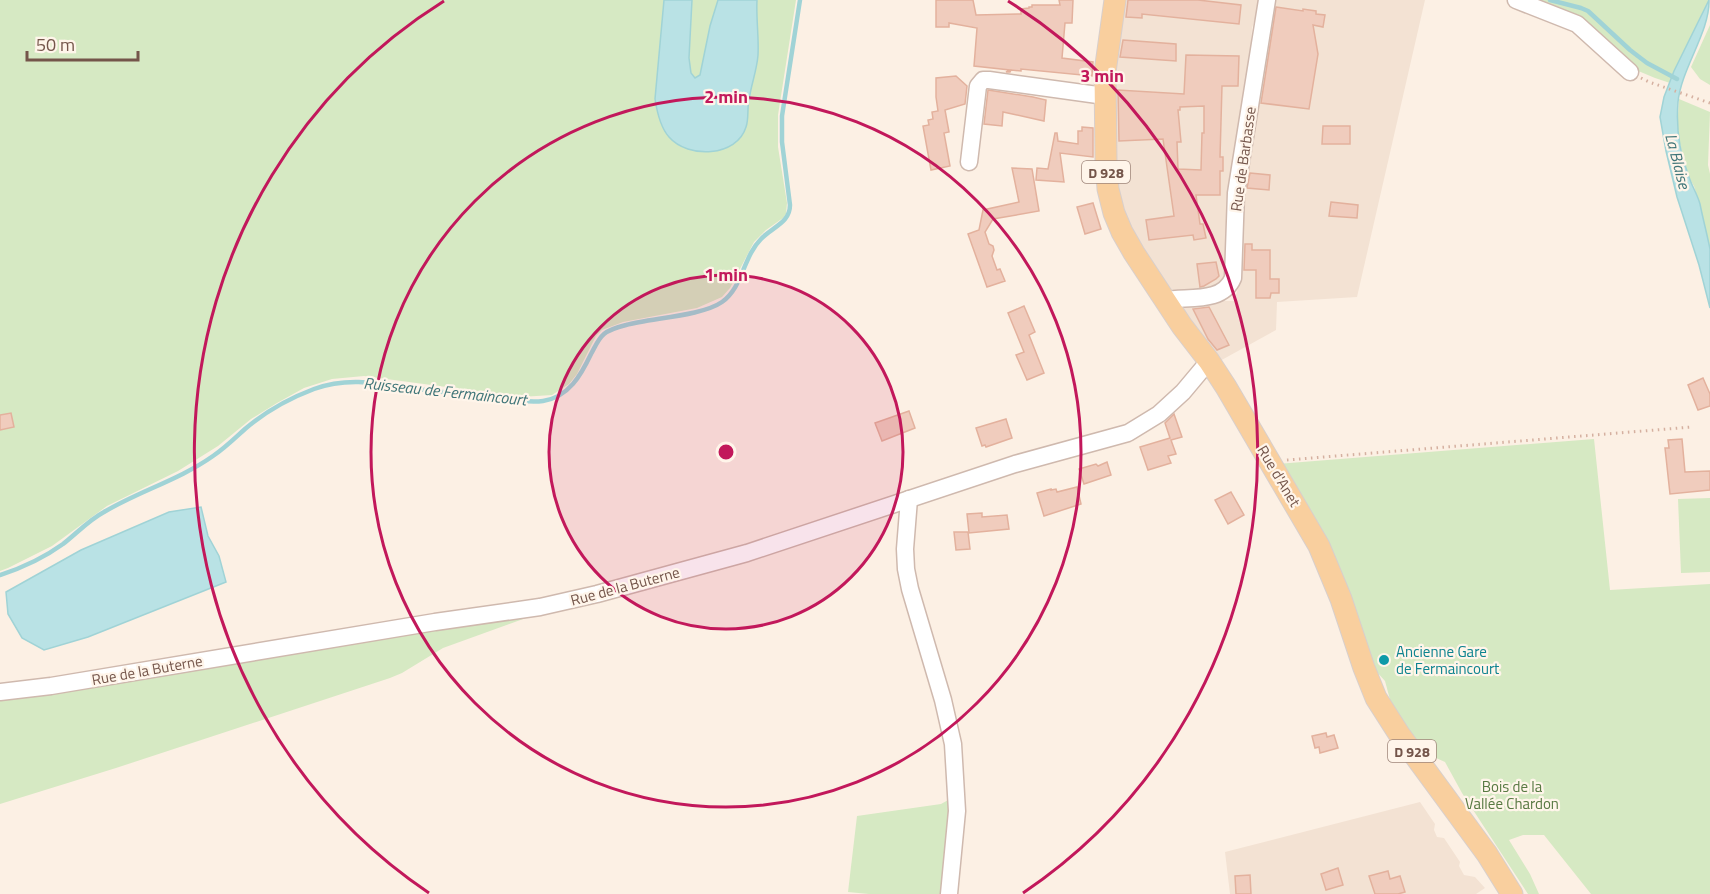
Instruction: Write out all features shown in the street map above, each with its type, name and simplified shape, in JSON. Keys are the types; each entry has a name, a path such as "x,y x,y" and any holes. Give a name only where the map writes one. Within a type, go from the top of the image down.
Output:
{"main road":[{"name":"Rue d'Anet","path":"1115,0 1105,72 1106,171 1114,213 1127,243 1270,461 1319,546 1331,572 1370,684 1387,717 1487,854 1512,894"},
{"name":"Rue d'Anet","path":"1206,365 1354,638"}],"street":[{"name":"Rue de Barbasse","path":"1165,300 1215,295 1226,290 1233,278 1236,193 1267,0"},
{"path":"1516,0 1577,24 1630,72"},
{"path":"969,162 978,86 983,80 1105,96"},
{"name":"Rue de la Buterne","path":"0,692 51,686 549,605 597,594 747,553 1015,464 1128,433 1159,414 1206,365"},
{"path":"909,499 905,549 906,569 944,700 953,744 957,811 949,894"}],"path":[{"path":"1630,72 1649,82 1710,102"},
{"path":"1270,461 1692,427"}],"shaded area":[{"path":"1121,0 1263,0 1252,28 1230,272 1219,288 1180,293 1169,288 1124,221 1112,153 1117,22"},
{"path":"1272,0 1425,0 1357,297 1277,302 1276,330 1218,362 1180,306 1206,301 1234,301 1239,286 1241,207"},
{"path":"1420,802 1435,824 1434,830 1437,837 1444,838 1460,862 1459,866 1464,875 1475,877 1485,888 1476,894 1230,894 1225,852"}],"green space":[{"path":"0,0 796,0 778,115 778,147 787,203 786,214 754,242 730,288 722,297 697,308 623,322 602,330 596,336 577,374 569,384 552,395 521,397 364,376 332,379 304,388 277,403 251,419 218,446 178,471 107,506 52,546 0,571"},
{"path":"1535,0 1709,0 1670,83 1636,70"},
{"path":"1710,25 1710,85 1700,79 1691,67"},
{"path":"1679,99 1710,112 1708,165 1710,250 1699,203 1688,176 1677,132"},
{"name":"Bois de la Vallée Chardon","path":"1594,439 1610,590 1710,584 1710,894 1591,894 1544,835 1523,835 1509,840 1530,874 1539,894 1528,894 1462,793 1445,762 1425,753 1392,707 1385,681 1376,671 1277,464"},
{"path":"1710,498 1710,572 1681,573 1678,499"},
{"path":"537,614 443,648 390,678 0,804 0,698"},
{"path":"950,799 946,894 848,892 857,816 941,804"}],"water":[{"path":"664,0 692,0 689,58 691,73 695,78 700,75 718,0 757,0 758,55 748,103 747,124 741,137 723,149 711,152 688,149 669,137 661,124 655,99"},
{"name":"La Blaise","path":"1709,0 1705,25 1680,89 1677,121 1682,157 1700,204 1710,249 1710,308 1677,197 1660,117 1664,97 1674,71"},
{"path":"201,507 208,536 219,556 226,582 88,637 44,650 22,638 8,614 6,592 81,550 169,512"}],"building":[{"path":"936,0 973,0 976,15 1021,14 1021,9 1032,7 1032,5 1060,5 1059,0 1073,0 1072,23 1065,23 1062,58 1093,62 1092,76 1021,69 1021,71 1006,72 1010,70 974,66 977,28 949,23 949,27 936,27"},
{"path":"1128,0 1198,0 1241,5 1239,24 1142,14 1142,18 1126,17"},
{"path":"1276,7 1316,11 1316,14 1325,15 1323,27 1313,25 1318,54 1309,109 1261,103"},
{"path":"1123,40 1176,44 1176,61 1120,57"},
{"path":"1186,55 1239,56 1238,86 1222,86 1220,157 1223,157 1223,171 1220,171 1220,195 1196,195 1200,224 1203,224 1206,238 1194,240 1193,235 1149,240 1146,220 1174,216 1163,139 1119,141 1118,90 1184,94","holes":["1204,106 1204,133 1202,133 1201,170 1178,169 1177,142 1181,142 1178,110 1180,107"]},
{"path":"956,76 967,86 965,104 945,110 949,132 944,133 950,166 931,170 923,126 929,125 928,120 933,119 932,112 938,111 936,78"},
{"path":"988,90 1046,100 1044,121 1003,112 1002,126 984,124"},
{"path":"1323,126 1350,126 1350,144 1322,144"},
{"path":"1082,127 1093,128 1093,157 1060,153 1064,182 1036,180 1037,168 1048,169 1055,133 1057,133 1058,141 1078,144 1078,131 1082,131"},
{"path":"1012,168 1032,169 1039,211 993,219 985,232 989,244 993,246 992,256 997,270 1000,269 1005,281 987,287 968,234 979,230 983,210 1019,202"},
{"path":"1250,173 1270,175 1269,190 1247,188"},
{"path":"1331,202 1358,205 1357,218 1329,216"},
{"path":"1093,203 1101,229 1085,234 1077,207"},
{"path":"1245,244 1252,244 1252,250 1270,250 1270,279 1279,279 1279,293 1271,293 1270,298 1256,298 1256,270 1244,270"},
{"path":"1216,262 1219,276 1200,287 1197,264"},
{"path":"1024,306 1035,332 1029,335 1044,373 1027,380 1016,355 1024,352 1008,313"},
{"path":"1209,307 1229,345 1217,350 1208,339 1193,309"},
{"path":"1703,378 1710,394 1710,406 1698,410 1688,385"},
{"path":"909,411 915,428 882,441 875,423"},
{"path":"11,413 14,427 0,430 0,415"},
{"path":"1174,414 1182,437 1171,440 1176,454 1168,456 1171,463 1148,470 1140,447 1170,438 1165,423"},
{"path":"1006,419 1012,438 986,447 982,446 976,428"},
{"path":"1682,439 1685,472 1710,471 1710,490 1670,494 1665,448 1669,448 1668,440"},
{"path":"1107,462 1111,475 1084,484 1079,469"},
{"path":"1077,487 1081,504 1044,516 1037,493 1051,489 1056,489 1057,492"},
{"path":"1231,492 1244,515 1228,524 1215,500"},
{"path":"982,513 982,517 1007,515 1009,529 969,533 967,514"},
{"path":"954,532 968,532 970,549 956,550"},
{"path":"1326,733 1327,737 1334,735 1338,748 1320,753 1319,747 1315,748 1312,736"},
{"path":"1338,868 1343,885 1326,890 1321,874"},
{"path":"1388,871 1390,879 1400,876 1405,892 1375,894 1369,876"},
{"path":"1250,875 1251,894 1236,894 1235,876"}],"waterway":[{"name":"Ruisseau de Fermaincourt","path":"0,575 25,566 49,553 93,519 200,464 222,450 269,411 314,389 340,383 366,382 520,401 543,401 560,395 573,384 598,341 609,331 617,327 702,311 722,302 729,296 739,280 755,246 765,235 784,221 789,211 782,142 782,116 800,0"},
{"name":"Ruisseau de Fermaincourt","path":"1550,0 1588,11 1647,63 1677,79"}],"place":[{"name":"Ancienne Gare de Fermaincourt","path":"1384,660"}]}
